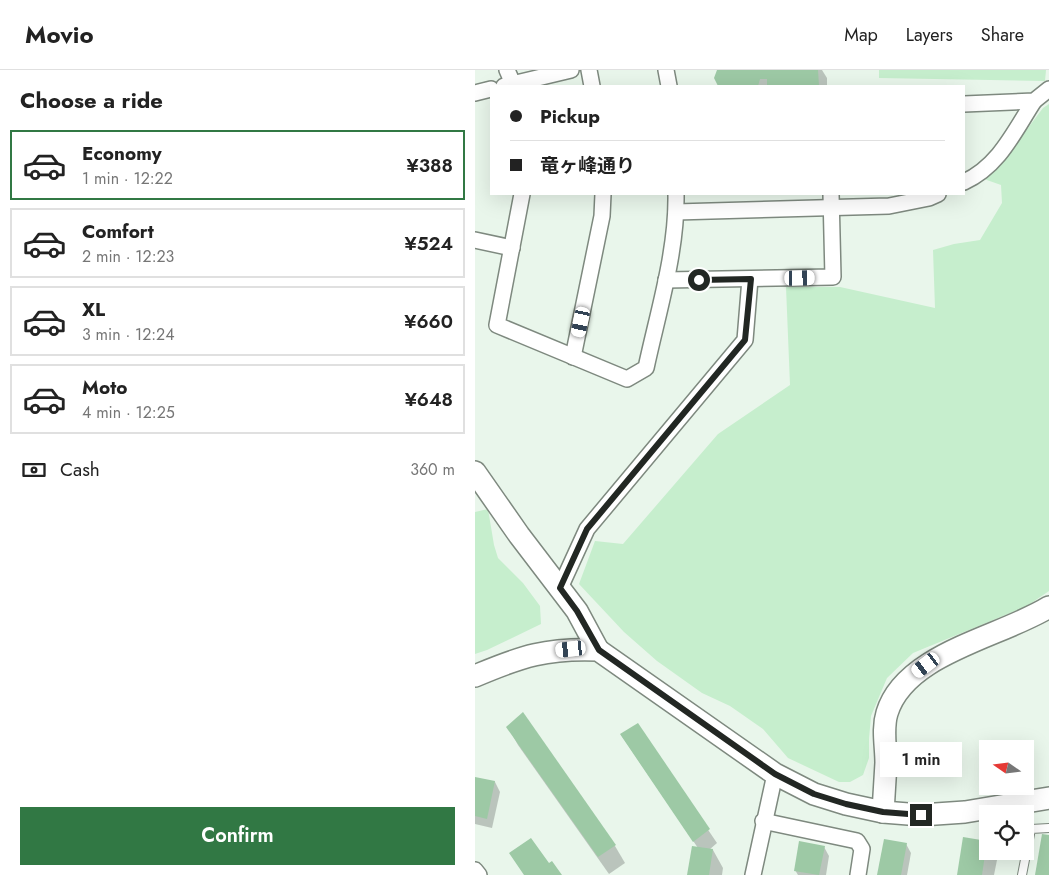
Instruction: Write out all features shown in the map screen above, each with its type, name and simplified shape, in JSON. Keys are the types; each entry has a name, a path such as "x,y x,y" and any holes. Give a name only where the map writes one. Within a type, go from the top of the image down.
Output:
{"street":[{"path":"507,70 511,85"},
{"path":"515,85 571,70"},
{"path":"589,70 592,85"},
{"path":"666,70 669,85"},
{"path":"475,93 490,89"},
{"path":"965,181 986,170 998,158 1034,101 1049,89"},
{"path":"965,104 1034,101"},
{"path":"522,195 497,325 627,380 646,368 665,280 676,212 676,195"},
{"path":"573,357 602,216 603,195"},
{"path":"676,212 831,201 889,206 936,195"},
{"path":"665,280 833,277 831,201"},
{"path":"475,240 512,248"},
{"path":"560,588 587,529 745,340 751,279"},
{"path":"475,472 577,611 599,650 775,774 814,794 846,804 883,812 921,815 957,812 1049,798"},
{"path":"883,812 886,761 884,732 887,712 896,695 909,678 926,665 949,652 1033,617 1049,607"},
{"path":"475,676 507,662 543,652 571,649 599,650"},
{"path":"753,875 763,822 775,774"},
{"path":"763,822 857,841 862,849 858,875"},
{"path":"475,870 479,875"}],"lane":[{"path":"1022,875 1031,829 1049,828"}],"green space":[{"path":"879,70 1046,70 1045,81 879,78"},
{"path":"1049,104 1049,591 1027,606 913,653 887,678 871,716 869,758 863,775 850,782 839,782 788,758 763,729 730,706 702,693 657,661 624,632 579,584 595,541 623,544 718,434 790,385 786,287 840,287 935,308 933,250 980,240 1002,203 1001,185 984,179 1003,161 1043,108"},
{"path":"488,509 498,558 523,583 540,606 541,624 475,654 475,512"}],"building":[{"path":"717,70 818,70 819,85 767,85 767,79 760,79 758,85 718,85 714,78"},
{"path":"523,712 616,845 598,857 506,727"},
{"path":"638,723 710,829 693,842 620,734"},
{"path":"475,777 495,781 487,819 475,816"},
{"path":"1042,834 1049,835 1049,875 1035,875"},
{"path":"963,837 979,840 979,860 984,860 982,875 957,875"},
{"path":"531,838 549,863 552,861 562,875 524,875 509,853"},
{"path":"884,839 907,843 901,875 877,875"},
{"path":"799,841 825,846 819,875 794,871"},
{"path":"692,846 713,849 709,875 687,875"}],"route":[{"path":"699,280 751,279 745,340 587,529 560,588 577,611 599,650 775,774 814,794 846,804 883,812 921,815"}]}
